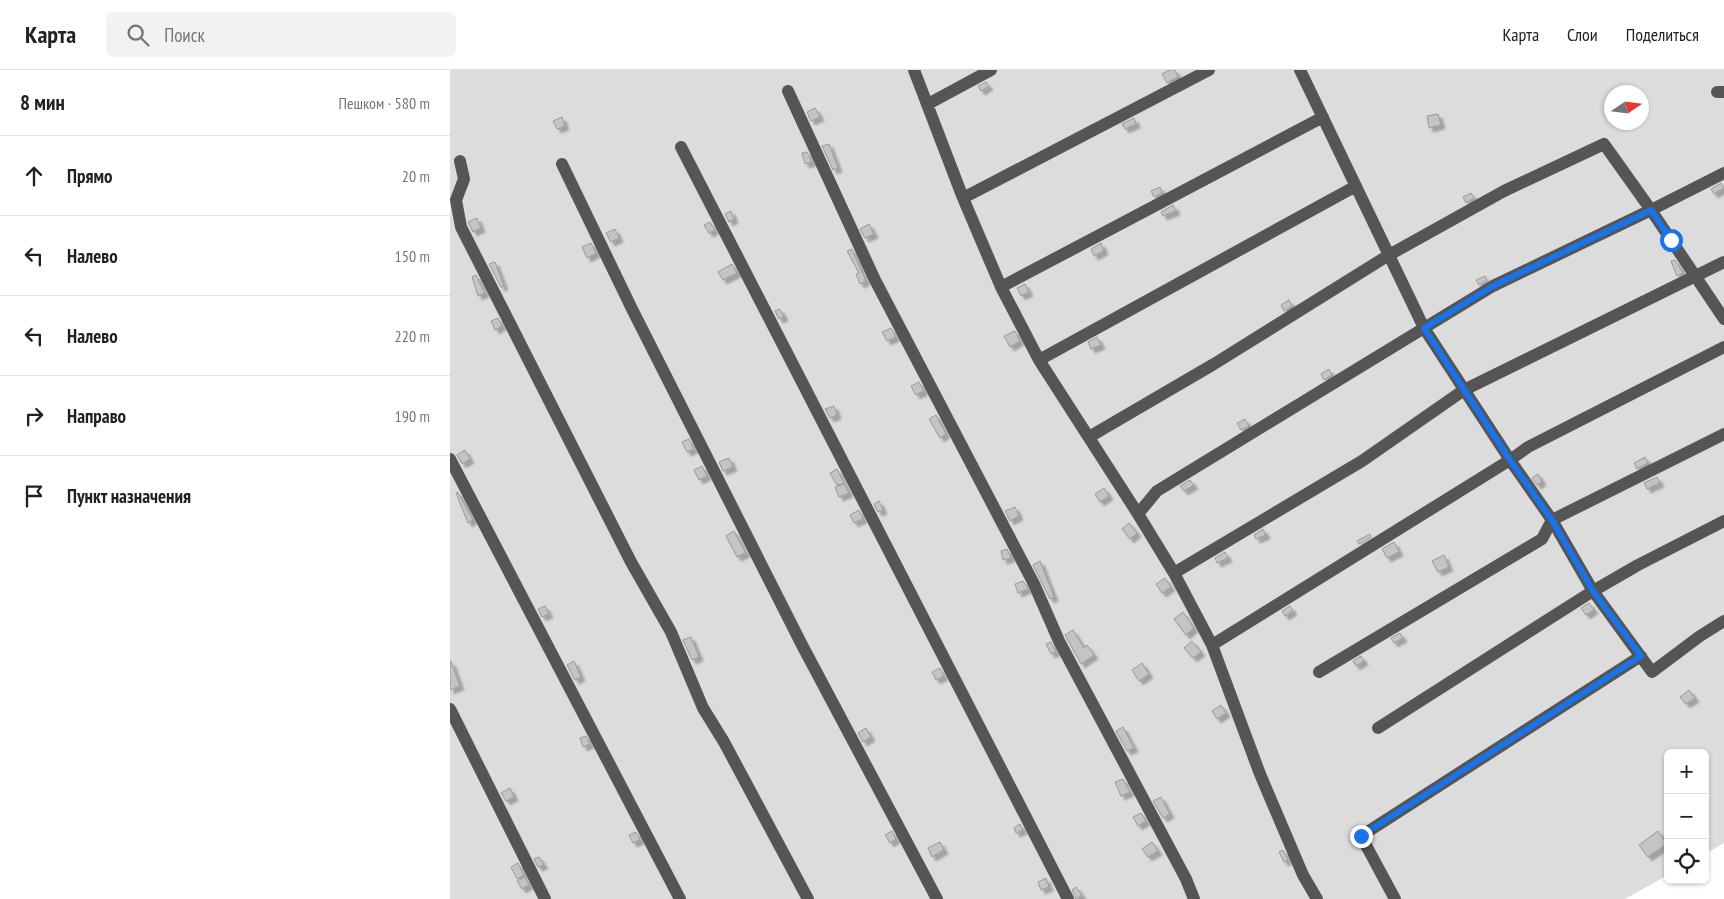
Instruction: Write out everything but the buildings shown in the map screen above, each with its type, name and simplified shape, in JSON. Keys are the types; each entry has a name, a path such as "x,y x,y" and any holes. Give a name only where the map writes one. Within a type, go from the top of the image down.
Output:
{"lane":[{"path":"914,70 963,198 1001,287 1038,360 1138,514 1174,574 1212,645 1260,774 1303,875 1317,899"},
{"path":"928,104 991,70"},
{"path":"963,198 1209,70"},
{"path":"1300,70 1424,328 1510,460 1552,520 1593,591 1652,672 1700,636 1724,621"},
{"path":"788,90 875,280 1034,584 1060,641 1186,879 1194,899"},
{"path":"1001,287 1323,117"},
{"path":"1089,438 1214,364 1389,255 1504,191 1604,144 1697,276 1724,319"},
{"path":"681,147 1068,899"},
{"path":"460,160 464,179 456,200 461,227 631,562 671,632 703,708 724,742 808,899"},
{"path":"562,164 632,309 797,636 937,899"},
{"path":"1138,514 1157,491 1493,286 1651,210 1724,172"},
{"path":"1038,360 1356,186"},
{"path":"1174,574 1362,461 1464,390 1724,262"},
{"path":"1212,645 1510,460 1528,446 1724,347"},
{"path":"1319,672 1542,539 1552,520 1724,434"},
{"path":"450,459 680,899"},
{"path":"1378,728 1638,564 1724,521"},
{"path":"1395,899 1361,836 1641,656"},
{"path":"450,709 545,899"}],"shaded area":[{"path":"450,70 1724,70 1724,843 1709,852 1709,749 1664,749 1664,877 1625,899 450,899"}],"route":[{"path":"1361,836 1641,656 1593,591 1552,520 1510,460 1424,328 1493,286 1651,210 1671,240"}]}
